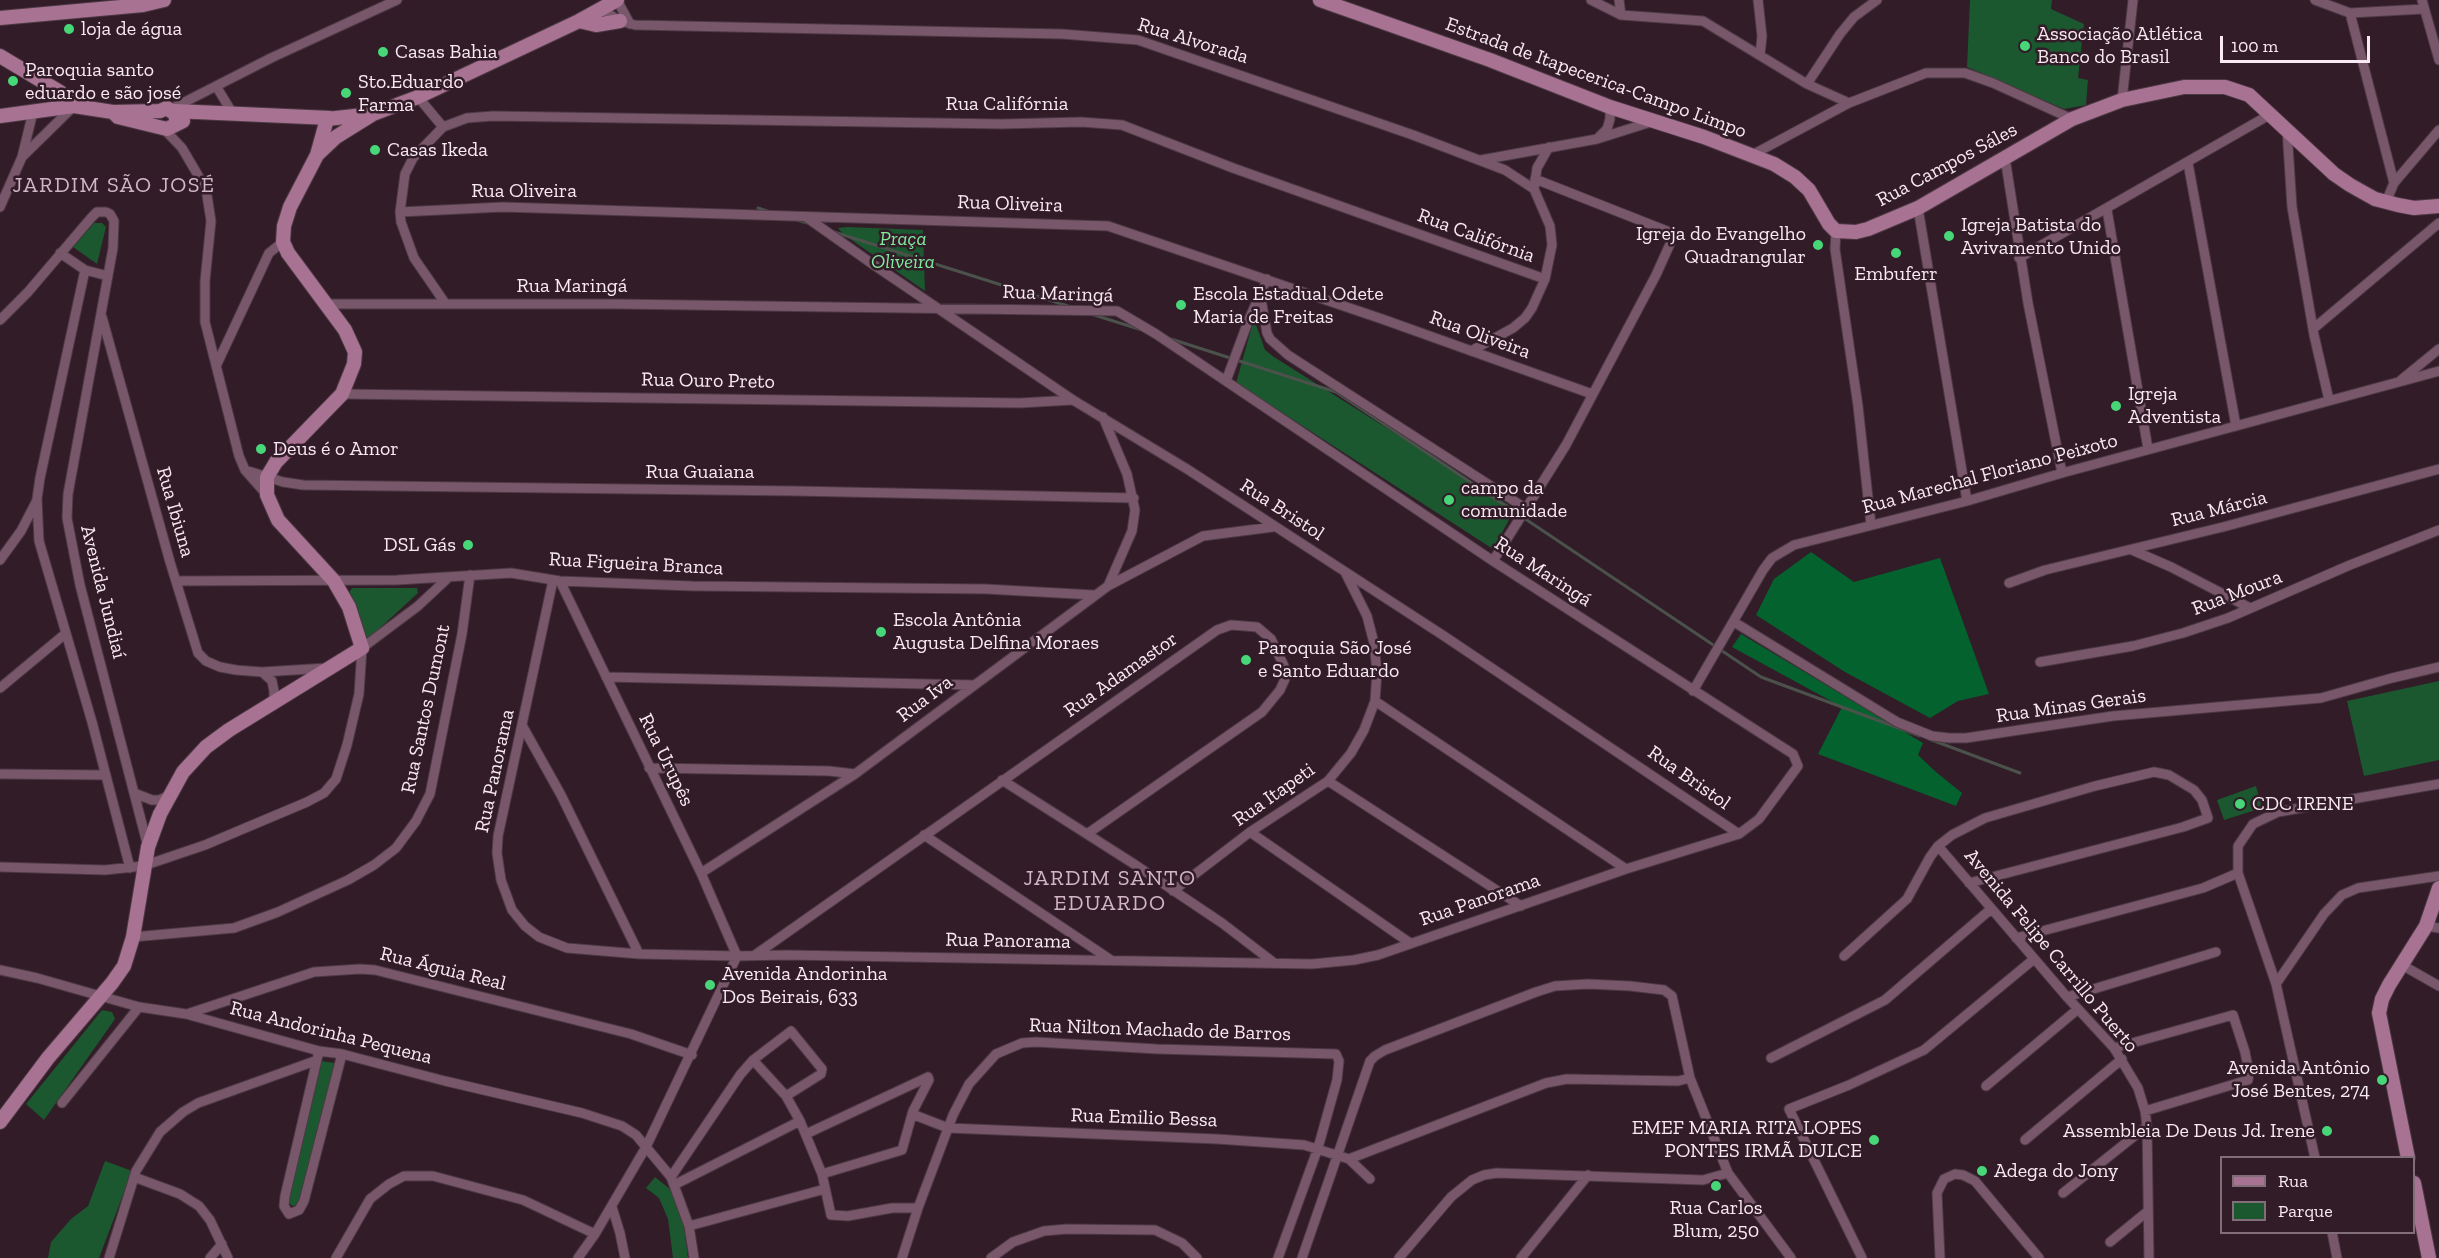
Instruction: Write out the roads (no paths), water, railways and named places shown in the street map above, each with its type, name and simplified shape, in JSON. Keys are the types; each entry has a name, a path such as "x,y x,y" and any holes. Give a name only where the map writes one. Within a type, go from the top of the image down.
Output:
{"main road":[{"path":"0,18 143,5 164,0"},
{"path":"0,116 74,106 168,119 218,114 292,116 332,127 418,97 579,21 617,0"},
{"name":"Estrada de Itapecerica-Campo Limpo","path":"1320,0 1490,60 1610,107 1752,155"},
{"path":"579,21 596,25 625,23"},
{"path":"0,56 60,92 74,106"},
{"path":"2073,119 2122,100 2161,90 2215,86 2232,88 2249,95 2334,174 2358,190 2386,202 2414,208 2439,206"},
{"name":"Rua Campos Sáles","path":"1836,231 1856,232 1868,229 1918,208 2073,119"},
{"path":"0,1122 48,1058 124,966 133,937 136,867 148,847 170,795 183,772 206,747 327,668 362,648 349,607 334,581 278,520 268,499 267,477 284,454 342,394 353,370 355,352 345,330 288,254 283,242 284,226 290,207 332,127"},
{"path":"1752,155 1774,164 1795,177 1809,190 1829,224 1836,231"},
{"path":"2408,1156 2379,1013 2382,999 2402,965 2433,927 2439,888"},
{"path":"2415,1188 2429,1258"}],"street":[{"path":"268,499 245,470 238,456 205,322 210,202 201,178 182,148 168,119 216,86 397,0"},
{"path":"617,0 625,23"},
{"path":"1591,0 1621,15 1703,21 1807,84 1849,103"},
{"path":"1619,0 1621,15"},
{"path":"1758,0 1762,36 1760,56"},
{"path":"1807,84 1854,17 1877,0"},
{"path":"2122,100 2133,0"},
{"path":"2315,0 2350,13 2423,4 2439,60"},
{"path":"601,9 625,23"},
{"path":"2350,13 2394,183"},
{"name":"Rua Alvorada","path":"625,23 1062,34 1130,39 1155,44 1210,63 1667,231"},
{"name":"Estrada de Itapecerica-Campo Limpo","path":"1752,155 1849,103 1926,73 1965,73 2073,119"},
{"path":"216,86 233,114"},
{"path":"418,97 443,127 408,165 400,212 414,258 446,303"},
{"path":"22,157 43,139 74,106"},
{"path":"1597,139 1606,129 1610,119 1610,107"},
{"path":"0,207 22,157 33,112"},
{"path":"2019,258 2271,114"},
{"name":"Rua Califórnia","path":"443,127 468,118 493,116 1002,124 1081,122 1122,125 1233,168 1545,279"},
{"path":"1478,160 1597,139 1654,121"},
{"path":"2288,130 2292,207 2313,329 2329,400"},
{"path":"2386,202 2394,183 2439,130"},
{"path":"1470,351 1513,328 1525,318 1545,279 1552,245 1550,226 1535,184 1537,168 1549,147"},
{"path":"2005,158 2019,258 2062,472"},
{"path":"2188,163 2236,426"},
{"name":"Rua Oliveira","path":"400,212 503,207 1108,226 1267,279 1592,394"},
{"path":"1918,208 1967,501"},
{"path":"2106,210 2148,449"},
{"name":"Avenida Jundiaí","path":"60,253 97,212 106,212 114,221 108,276 68,494 67,518 80,585 148,847"},
{"name":"Rua Bristol","path":"806,217 1073,400 1345,571 1739,834"},
{"path":"2313,329 2439,223"},
{"path":"1836,231 1834,249 1858,406 1871,525"},
{"path":"217,364 269,253 283,242"},
{"path":"1493,561 1566,445 1656,275 1670,244"},
{"path":"0,320 60,253 85,270 108,276"},
{"path":"85,270 37,499 39,541 106,775 136,867"},
{"path":"1226,381 1267,279"},
{"path":"1260,293 1267,333 1270,339 1288,355 1526,508"},
{"name":"Rua Maringá","path":"325,304 446,303 1117,311 1135,320 1493,561 1793,754 1798,762"},
{"path":"0,310 13,308"},
{"name":"Rua Ibiuna","path":"101,313 198,652 206,661 236,670 262,672 327,668"},
{"path":"2399,381 2439,349"},
{"name":"Rua Marechal Floriano Peixoto","path":"1693,691 1772,558 1794,545 1967,501 2062,472 2439,371"},
{"name":"Rua Ouro Preto","path":"342,394 1020,403 1073,400"},
{"path":"1102,417 1127,474 1135,510 1132,531 1108,586"},
{"name":"Rua Márcia","path":"2009,583 2045,570 2132,550 2439,469"},
{"name":"Rua Guaiana","path":"245,470 283,482 315,485 1134,498"},
{"path":"0,560 21,531 37,499"},
{"name":"Rua Iva","path":"701,873 855,774 1108,586 1203,536 1273,526"},
{"name":"Rua Moura","path":"2040,662 2133,646 2183,633 2250,608 2439,530"},
{"path":"21,531 39,541"},
{"path":"2132,550 2171,567 2250,608"},
{"name":"Rua Itapeti","path":"1173,891 1250,832 1328,781 1355,746 1364,730 1375,700 1377,672 1374,644 1367,616 1345,571"},
{"name":"Rua Figueira Branca","path":"176,581 334,581 511,573 557,581 692,586 986,589 1094,595"},
{"name":"Rua Santos Dumont","path":"133,937 234,928 278,912 348,880 374,865 396,848 416,821 430,794 462,634 470,575"},
{"path":"0,867 105,870 136,867 205,845 308,802 324,792 336,779 347,745 361,676 362,648 418,606 449,577"},
{"name":"Rua Panorama","path":"557,581 498,836 498,863 501,880 512,909 525,926 553,943 567,948 594,952 1312,964 1354,960 1626,869 1739,834 1759,819 1798,766 1798,762"},
{"name":"Rua Urupês","path":"557,581 701,873 737,956"},
{"name":"Rua Minas Gerais","path":"1734,622 1897,722 1932,736 1949,738 1966,738 2113,716 2321,698 2439,667"},
{"name":"Rua Adamastor","path":"755,955 1218,630 1230,625 1257,627 1271,639 1284,666 1284,679 1280,690 1262,712 1087,834"},
{"path":"0,688 66,634"},
{"path":"262,672 268,676 273,685 273,703"},
{"path":"606,677 973,685"},
{"path":"1375,700 1626,869"},
{"path":"523,727 561,795 639,954"},
{"path":"649,768 829,771 855,774"},
{"path":"1845,956 1907,899 1938,846 1952,835 1985,818 2095,786 2154,772 2169,775 2194,790 2202,800 2208,818 1969,883"},
{"path":"0,774 106,775"},
{"path":"1002,780 1222,923 1273,962"},
{"path":"1328,781 1521,906"},
{"path":"2315,1156 2276,984 2238,873 2238,846 2253,824 2286,810 2439,784"},
{"path":"134,793 152,800 159,800 170,795"},
{"path":"1250,832 1410,943"},
{"path":"924,835 1111,960"},
{"name":"Avenida Felipe Carrillo Puerto","path":"1938,846 2067,998 2114,1048 2138,1088 2147,1126 2149,1258"},
{"path":"2016,938 2203,888 2238,873"},
{"path":"2276,984 2324,914 2342,895 2358,888 2439,876"},
{"path":"1771,1058 1885,1000 1991,909"},
{"path":"2067,998 2216,952"},
{"path":"579,1258 612,1207 646,1147 692,1055 737,956"},
{"path":"1862,1258 1789,1109 1849,1085 1924,1050 2034,959"},
{"path":"2402,965 2439,986"},
{"name":"Rua Andorinha Pequena","path":"0,970 37,978 139,1008 186,1014 319,1051 342,1054 607,1120 622,1126 636,1135 672,1181 689,1226 694,1258"},
{"name":"Rua Águia Real","path":"186,1014 261,987 314,972 375,970 631,1034 692,1055"},
{"path":"1302,1258 1370,1061 1385,1050 1555,986 1588,984 1664,990 1672,996 1690,1078 1728,1173 1791,1258"},
{"path":"63,1103 139,1008"},
{"path":"1986,1086 2078,1009"},
{"path":"2114,1048 2233,1015 2245,1052 2248,1080 2145,1111"},
{"path":"672,1181 733,1084 753,1060 789,1031 794,1032 818,1062 822,1072 786,1096"},
{"name":"Rua Nilton Machado de Barros","path":"902,1258 918,1208 960,1099 975,1076 996,1054 1022,1043 1336,1054 1339,1061 1337,1080 1318,1148"},
{"path":"319,1051 285,1196 285,1209 289,1214 297,1212 304,1202 342,1054"},
{"path":"2025,1140 2122,1059"},
{"path":"753,1060 786,1096 800,1121 822,1174 828,1211 833,1216 848,1216 892,1208 918,1208"},
{"path":"109,1258 134,1177 142,1158 160,1132 183,1112 214,1096 315,1061"},
{"path":"806,1134 929,1077 912,1114 901,1151 822,1174"},
{"path":"1370,1179 1349,1159 1546,1083 1567,1079 1678,1081 1690,1078"},
{"name":"Rua Emilio Bessa","path":"912,1114 948,1128 1216,1139 1318,1148 1349,1159"},
{"path":"672,1181 800,1121"},
{"path":"2063,1193 2147,1126"},
{"path":"1278,1258 1318,1148"},
{"path":"1399,1258 1451,1197 1472,1180 1497,1173 1703,1180 1728,1173"},
{"path":"1940,1258 1937,1193 1944,1179 1955,1174 1975,1181 2039,1258"},
{"path":"336,1258 370,1199 404,1176 433,1176 523,1200 595,1234"},
{"path":"1521,1258 1588,1176"},
{"path":"134,1177 180,1194 199,1206 210,1220 228,1258"},
{"path":"689,1226 825,1189"},
{"path":"612,1207 625,1258"},
{"path":"2110,1242 2148,1211"},
{"path":"991,1258 1013,1242 1044,1231 1077,1229 1155,1230 1182,1243 1197,1258"},
{"path":"2332,1234 2337,1258"},
{"path":"210,1258 222,1244"}],"waterway":[{"path":"758,208 770,212"},
{"path":"797,220 811,224"},
{"path":"834,232 1068,306"},
{"path":"1091,314 1142,330"},
{"path":"1171,339 1336,392 1761,677 1920,736"},
{"path":"1929,739 2020,773"}],"place":[{"name":"loja de água","path":"69,29"},
{"name":"Associação Atlética Banco do Brasil","path":"2025,46"},
{"name":"Casas Bahia","path":"383,52"},
{"name":"Paroquia santo eduardo e são josé","path":"13,81"},
{"name":"Sto.Eduardo Farma","path":"346,93"},
{"name":"Casas Ikeda","path":"375,150"},
{"name":"Igreja Batista do Avivamento Unido","path":"1949,236"},
{"name":"Igreja do Evangelho Quadrangular","path":"1818,245"},
{"name":"Embuferr","path":"1896,253"},
{"name":"Escola Estadual Odete Maria de Freitas","path":"1181,305"},
{"name":"Igreja Adventista","path":"2116,406"},
{"name":"Deus é o Amor","path":"261,449"},
{"name":"campo da comunidade","path":"1449,500"},
{"name":"DSL Gás","path":"468,545"},
{"name":"Escola Antônia Augusta Delfina Moraes","path":"881,632"},
{"name":"Paroquia São José e Santo Eduardo","path":"1246,660"},
{"name":"CDC IRENE","path":"2240,804"},
{"name":"Avenida Andorinha Dos Beirais, 633","path":"710,985"},
{"name":"Avenida Antônio José Bentes, 274","path":"2382,1080"},
{"name":"Assembleia De Deus Jd. Irene","path":"2327,1131"},
{"name":"EMEF MARIA RITA LOPES PONTES IRMÃ DULCE","path":"1874,1140"},
{"name":"Adega do Jony","path":"1982,1171"},
{"name":"Rua Carlos Blum, 250","path":"1716,1186"}],"district":[{"name":"JARDIM SÃO JOSÉ","path":"114,186"},
{"name":"JARDIM SANTO EDUARDO","path":"1110,892"}],"park label":[{"name":"Praça Oliveira","path":"903,250"}]}
